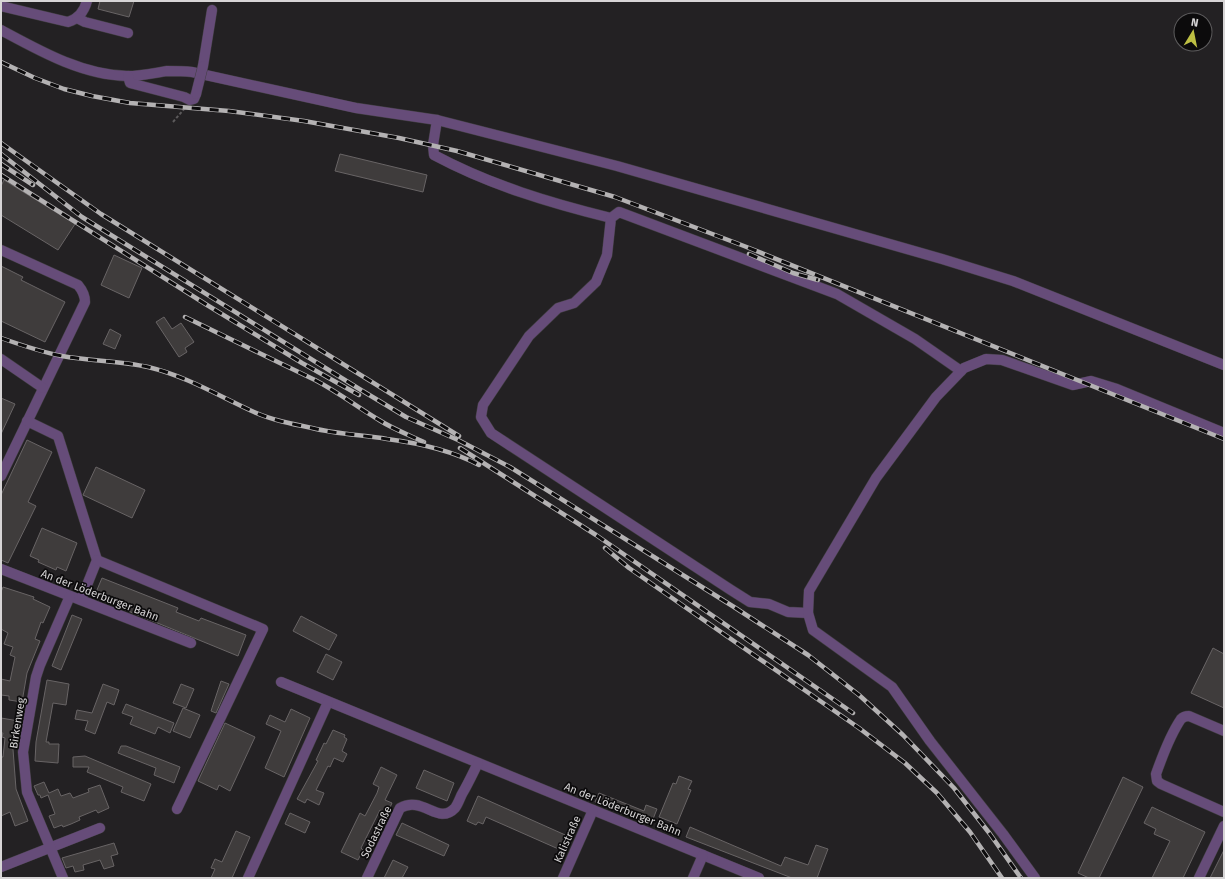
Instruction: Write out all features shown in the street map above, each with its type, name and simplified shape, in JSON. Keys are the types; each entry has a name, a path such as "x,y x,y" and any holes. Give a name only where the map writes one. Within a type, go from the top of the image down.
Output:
{"street":[{"path":"1,6 68,22 77,18 85,7 87,1"},
{"path":"128,76 130,83 184,97 193,97 203,66 212,10"},
{"path":"77,18 85,22 128,33"},
{"path":"1,30 43,52 78,67 128,76 168,71 192,72 356,108 437,120 617,166 984,272 1053,296 1224,365"},
{"path":"437,120 433,145 434,155 453,165 514,191 611,218"},
{"path":"808,613 788,612 769,604 750,602 491,433 481,417 483,405 529,336 558,308 574,303 596,282 607,255 611,218 619,212 837,294 915,339 961,371"},
{"path":"1,250 78,286 85,296 85,302 1,476"},
{"path":"1,359 43,388"},
{"path":"1035,878 1003,834 930,741 892,687 813,630 808,613 809,591 876,478 936,397 964,368 986,359 1002,360 1073,385 1091,381 1117,389 1224,433"},
{"path":"27,421 58,436 97,560 81,600"},
{"path":"97,560 263,629 176,809"},
{"name":"An der Löderburger Bahn","path":"1,569 191,643"},
{"name":"Birkenweg","path":"63,878 27,792 23,752 36,677 70,596"},
{"name":"An der Löderburger Bahn","path":"281,682 759,878"},
{"path":"248,878 328,702"},
{"path":"1224,731 1189,716 1185,716 1172,736 1156,774 1157,780 1160,784 1224,812"},
{"name":"Sodastraße","path":"367,878 400,808 407,804 418,804 440,814 448,813 456,807 478,763"},
{"name":"Kalistraße","path":"563,878 593,810"},
{"path":"1199,878 1224,826"},
{"path":"1,867 100,828"},
{"path":"693,878 703,855"}],"path":[{"path":"173,122 193,97"}],"building":[{"path":"100,1 134,1 129,17 98,9"},
{"path":"340,154 427,175 423,192 335,171"},
{"path":"4,180 75,224 58,250 1,215 1,186"},
{"path":"114,255 142,268 129,298 101,285"},
{"path":"1,266 23,277 21,280 65,302 45,342 1,321"},
{"path":"164,317 172,329 181,323 194,342 185,348 187,352 179,357 156,322"},
{"path":"110,329 121,335 115,349 103,344"},
{"path":"1,398 15,404 1,434"},
{"path":"27,440 52,452 28,502 36,506 8,563 1,560 1,495"},
{"path":"96,467 145,490 132,518 83,495"},
{"path":"42,528 77,543 66,571 57,567 56,570 38,562 39,560 30,556"},
{"path":"102,578 178,608 176,612 199,621 201,618 246,635 238,656 94,597"},
{"path":"3,587 34,597 33,599 50,607 43,623 41,622 35,639 40,641 27,673 22,702 9,700 9,696 1,695 1,679 10,681 15,657 10,655 13,647 4,644 8,633 1,629 1,592"},
{"path":"72,615 82,619 61,670 52,666"},
{"path":"301,616 337,635 329,650 293,631"},
{"path":"1213,648 1224,654 1224,708 1191,693"},
{"path":"326,654 342,662 333,680 317,672"},
{"path":"47,680 69,684 66,705 53,703 46,742 49,742 49,744 59,744 58,763 35,761 36,742"},
{"path":"221,681 229,684 216,713 211,711"},
{"path":"103,684 119,690 114,705 107,702 95,734 85,730 88,721 75,719 77,710 92,713"},
{"path":"181,684 194,689 186,708 173,703"},
{"path":"126,704 174,723 170,733 158,727 155,734 130,724 133,717 122,713"},
{"path":"183,708 200,715 190,738 173,731"},
{"path":"291,709 310,718 284,777 265,768 281,731 266,724 270,715 285,722"},
{"path":"1,718 19,721 15,742 12,736 16,789 28,821 15,826 10,812 1,816 1,757 3,757 5,738 2,737 3,733 1,733"},
{"path":"225,723 255,737 230,791 219,785 217,790 198,781"},
{"path":"333,730 345,735 344,737 347,739 342,751 347,754 343,762 334,758 330,767 328,766 316,790 324,793 319,805 307,799 305,803 297,799 318,761 316,760 324,743 326,744"},
{"path":"121,746 126,746 180,767 174,783 154,775 156,768 118,753"},
{"path":"85,756 151,784 144,801 121,792 123,787 87,772 89,767 73,767 73,757"},
{"path":"381,767 397,775 385,800 392,803 387,814 380,810 361,848 363,850 358,860 341,852 360,813 365,816 377,793 379,787 373,784"},
{"path":"424,770 454,783 447,801 416,788"},
{"path":"679,776 692,781 688,789 691,790 677,824 659,817 673,783 676,784"},
{"path":"1123,777 1143,787 1099,878 1089,878 1078,873"},
{"path":"44,782 49,793 58,789 61,796 70,793 73,798 89,792 88,789 100,785 109,808 98,813 96,810 79,817 80,820 71,824 54,828 49,816 55,814 48,795 41,798 34,786"},
{"path":"599,793 644,811 646,805 657,809 651,824 595,802"},
{"path":"478,796 572,838 566,851 486,817 483,824 478,822 476,825 467,821"},
{"path":"1152,807 1205,832 1183,878 1152,878 1170,841 1154,834 1156,829 1144,823"},
{"path":"290,813 310,822 305,833 285,824"},
{"path":"402,823 449,845 444,856 396,835"},
{"path":"690,827 781,866 785,857 808,865 816,845 828,849 817,878 792,878 686,837"},
{"path":"236,831 250,837 232,878 211,878 215,869 211,868 215,859 222,862"},
{"path":"114,843 118,854 111,856 114,866 104,869 100,860 83,865 84,870 75,872 73,866 66,868 62,858"},
{"path":"1224,850 1224,878 1210,878"},
{"path":"393,860 408,867 402,878 384,878"}],"railway":[{"path":"1,62 35,78 64,89 92,96 130,103 229,111 304,121 399,138 457,151 615,197 744,246 1224,439"},
{"path":"1,143 101,214 459,436"},
{"path":"1,154 82,217 406,417 458,440 510,467 808,655 859,695 903,735 954,788 990,834 1021,878"},
{"path":"1,164 33,185"},
{"path":"1,175 207,305 302,363 359,395"},
{"path":"749,254 793,273 818,280"},
{"path":"185,317 315,380 332,389 384,423 424,442"},
{"path":"1,338 62,356 127,363 148,367 189,381 254,412 275,420 330,432 422,445 446,451 479,465"},
{"path":"460,448 596,535 853,713"},
{"path":"605,548 629,568 859,728 905,763 937,793 970,832 1002,878"}]}
